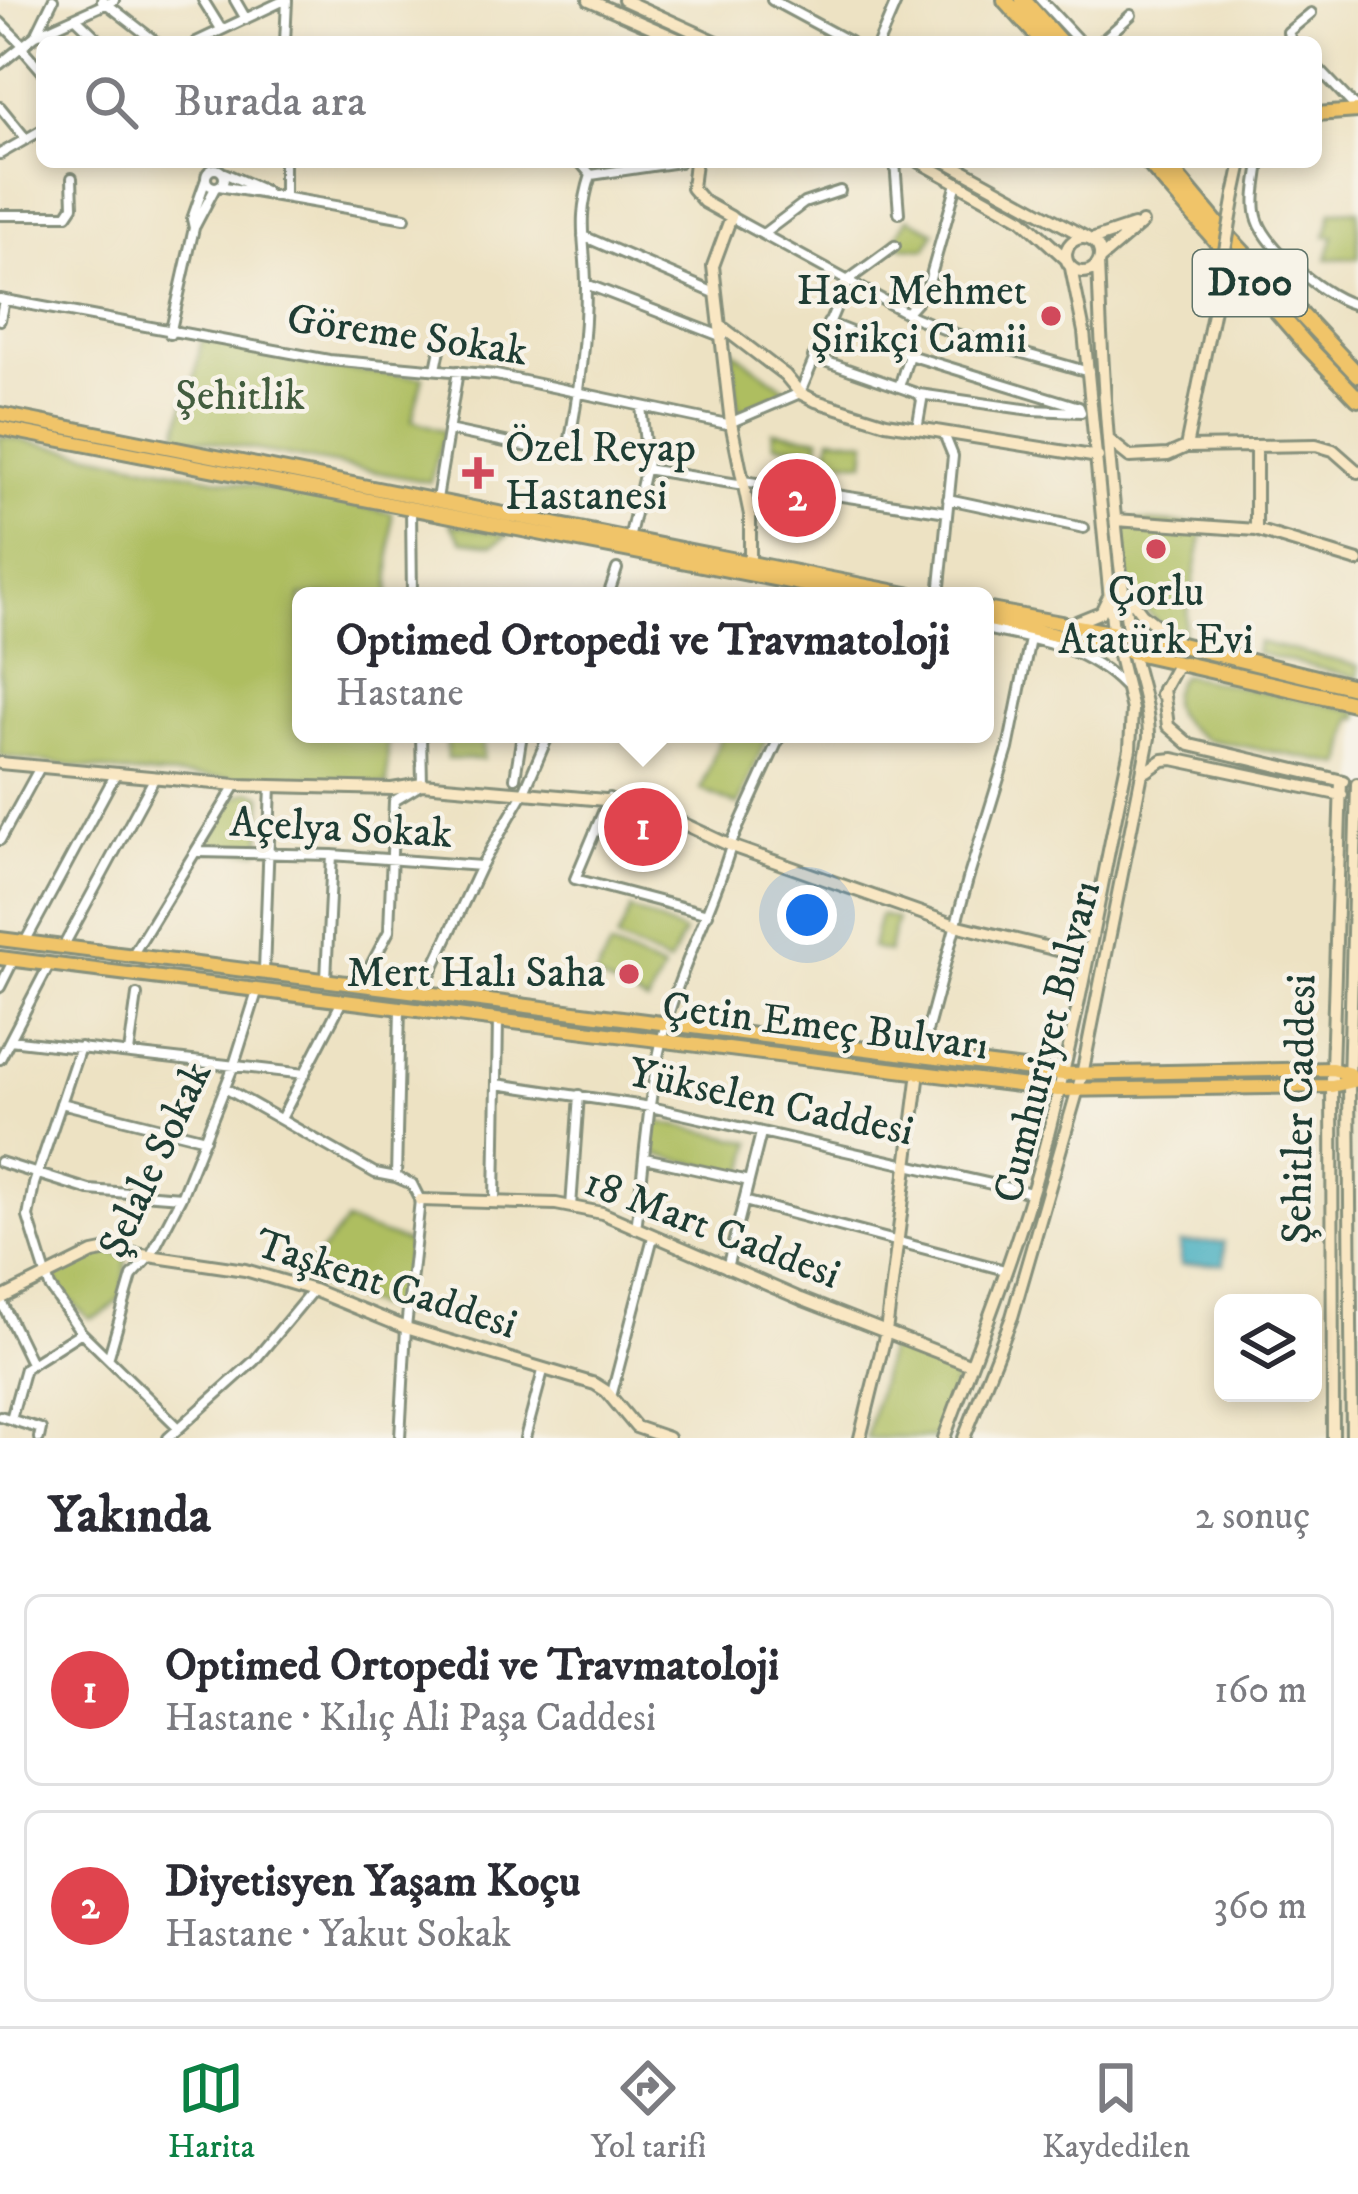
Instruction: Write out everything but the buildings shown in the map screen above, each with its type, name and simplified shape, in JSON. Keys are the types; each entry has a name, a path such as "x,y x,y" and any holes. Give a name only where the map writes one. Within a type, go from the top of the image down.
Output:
{"highway":[{"path":"1005,0 1038,36"},
{"path":"1023,0 1055,36"},
{"name":"D100","path":"1153,168 1280,316 1358,398"},
{"path":"1170,168 1358,375"},
{"path":"1181,645 1358,688"},
{"path":"1184,664 1358,704"}],"main road":[{"path":"1322,117 1358,113"},
{"path":"0,414 871,587"},
{"path":"0,428 411,506 798,587"},
{"path":"994,612 1181,645"},
{"path":"994,621 1184,664"},
{"name":"Çetin Emeç Bulvarı","path":"0,939 921,1054 1063,1074 1080,1082"},
{"name":"Çetin Emeç Bulvarı","path":"7,959 1058,1090 1080,1082 1332,1086 1354,1078"},
{"path":"1080,1082 1332,1069 1354,1078"}],"street":[{"path":"0,64 36,35 53,0"},
{"path":"203,0 221,29"},
{"path":"235,0 246,20"},
{"path":"208,36 286,0 285,36"},
{"path":"589,0 671,36"},
{"path":"624,0 705,36"},
{"path":"655,13 668,0"},
{"path":"772,0 839,36"},
{"path":"882,36 897,0"},
{"path":"1041,0 1074,36"},
{"path":"36,35 107,1 149,36"},
{"path":"1290,36 1288,32 1310,13"},
{"path":"1107,36 1130,15"},
{"path":"77,19 94,36"},
{"path":"0,22 36,63"},
{"path":"1322,73 1358,113"},
{"path":"0,107 26,140"},
{"path":"0,154 36,134"},
{"path":"205,168 210,186 406,218"},
{"path":"170,331 194,228 208,196 224,178 219,168"},
{"path":"194,228 192,219 212,169 219,168 267,192"},
{"path":"284,168 284,196"},
{"path":"585,168 591,175"},
{"path":"591,175 638,168"},
{"path":"694,168 692,188 704,202 906,313 956,334 1089,372"},
{"path":"896,168 899,213"},
{"path":"931,168 1022,219 1068,263 1086,272 1142,223 1071,242 1068,263 1089,372 1113,632 1127,652"},
{"path":"959,168 1098,246 1127,652"},
{"path":"1186,447 1241,168"},
{"path":"1260,168 1256,217 1264,233 1324,293 1358,305"},
{"path":"448,430 567,455 579,392 586,284 580,225 591,175"},
{"path":"0,215 67,215 73,206 72,178"},
{"path":"906,313 930,279 957,182"},
{"path":"763,234 804,203 840,191"},
{"path":"731,217 713,266 731,423 749,515 750,563"},
{"path":"582,236 717,294"},
{"path":"731,423 800,393 847,281 895,246"},
{"path":"586,284 723,332 785,375 800,393 869,418 1098,457"},
{"path":"0,320 2,299"},
{"name":"Göreme Sokak","path":"2,299 329,360 458,371 731,423"},
{"path":"813,357 919,394 1030,410 1081,412 1079,407 909,356 828,323"},
{"path":"436,369 444,329"},
{"path":"899,387 909,356"},
{"path":"436,501 458,371"},
{"path":"917,429 919,394"},
{"path":"629,539 646,469 641,406"},
{"path":"940,587 953,456 944,434"},
{"path":"1109,439 1130,457"},
{"path":"1112,468 1130,457 1168,455 1186,447 1326,446 1358,472"},
{"path":"1256,447 1256,530"},
{"path":"646,469 947,512"},
{"path":"948,500 1084,528"},
{"path":"411,506 412,587"},
{"path":"1117,520 1256,530 1358,561"},
{"path":"611,587 617,569"},
{"path":"1124,590 1142,614 1181,645"},
{"path":"1069,625 1101,612 1110,593"},
{"path":"994,631 1090,656 1130,692"},
{"path":"921,1054 1008,749 1030,639"},
{"name":"Cumhuriyet Bulvarı","path":"944,1438 1031,1193 1063,1074 1130,749 1127,652"},
{"name":"Cumhuriyet Bulvarı","path":"964,1438 1012,1317 1080,1082 1145,771 1149,718 1127,652"},
{"path":"1145,771 1163,688 1175,668 1184,664"},
{"path":"1163,688 1166,722 1190,745 1340,787 1357,798"},
{"path":"422,743 422,784"},
{"path":"515,778 521,743"},
{"path":"422,992 545,743"},
{"path":"636,1229 666,1023 730,845 777,743"},
{"path":"1145,771 1173,759 1340,787 1358,784"},
{"path":"0,763 236,785 392,789 422,784 639,802 730,845 955,925 1086,957"},
{"path":"2,834 39,769"},
{"path":"25,942 114,777"},
{"path":"63,947 154,779"},
{"path":"361,984 389,931 394,801 422,784"},
{"name":"Şehitler Caddesi","path":"1352,1438 1358,784"},
{"path":"133,956 236,785"},
{"path":"264,971 271,786"},
{"name":"Şehitler Caddesi","path":"1333,1438 1332,1069 1340,787"},
{"path":"609,798 575,879 708,914"},
{"name":"Açelya Sokak","path":"199,852 481,866"},
{"path":"326,980 332,855"},
{"path":"0,987 7,959"},
{"path":"0,1059 50,965"},
{"name":"Şelale Sokak","path":"110,1356 132,1276 151,1255 181,1198 226,1088 257,990"},
{"path":"129,1053 136,995"},
{"path":"281,1119 343,1000"},
{"path":"396,1177 400,1007"},
{"path":"495,1201 498,1019"},
{"path":"10,1040 305,1074"},
{"path":"80,1047 38,1172 28,1217 50,1287 81,1333 110,1356 177,1426"},
{"path":"860,1438 886,1332 919,1072"},
{"name":"Yükselen Caddesi","path":"497,1084 651,1107 1031,1193"},
{"path":"226,1088 375,1173 412,1184 420,1200 400,1438"},
{"path":"571,1207 578,1095"},
{"path":"62,1103 205,1138"},
{"path":"727,1268 761,1133"},
{"path":"645,1158 749,1181"},
{"path":"0,1162 89,1190 181,1198"},
{"name":"18 Mart Caddesi","path":"420,1200 495,1201 602,1214 971,1365"},
{"path":"744,1201 1005,1270"},
{"path":"610,1396 653,1237"},
{"name":"Taşkent Caddesi","path":"0,1299 93,1253 151,1255 244,1270 313,1290 406,1328 596,1384 636,1427 668,1438"},
{"path":"1331,1254 1355,1254"},
{"path":"168,1438 254,1361 313,1290"},
{"path":"0,1299 31,1363"},
{"path":"11,1419 25,1368 81,1333"},
{"path":"524,1438 543,1371"},
{"path":"0,1416 41,1429 39,1438"}],"green space":[{"path":"1358,210 1358,258 1327,259 1334,236 1326,236 1332,211"},
{"path":"908,218 935,232 926,249 903,247 895,239"},
{"name":"Şehitlik","path":"202,338 327,368 423,377 412,420 445,431 430,482 177,435"},
{"path":"731,349 787,390 738,413"},
{"path":"773,431 820,438 818,450 774,444"},
{"path":"0,436 392,513 389,587 292,587 292,743 388,743 387,785 134,774 0,756"},
{"path":"831,437 867,441 865,462 828,459"},
{"path":"1117,520 1204,525 1181,645 1124,589"},
{"path":"450,524 508,535 493,545 462,541"},
{"path":"1258,642 1358,666 1358,678 1256,653"},
{"path":"1182,675 1358,711 1358,718 1352,717 1343,765 1205,739 1175,712 1172,694"},
{"path":"447,743 483,743 483,759 447,759"},
{"path":"719,743 764,743 738,805 701,790"},
{"path":"251,791 262,796 261,847 258,851 213,851 207,845 236,796"},
{"name":"Mert Halı Saha","path":"631,909 684,933 669,964 617,940"},
{"path":"880,915 897,919 888,952 872,948"},
{"name":"Mert Halı Saha","path":"610,947 663,970 648,1003 595,977"},
{"path":"655,1121 752,1142 745,1174 648,1153"},
{"path":"346,1222 409,1243 401,1315 298,1279"},
{"path":"109,1252 126,1256 123,1288 109,1310 89,1319 53,1276"},
{"path":"894,1346 957,1376 935,1438 866,1438 888,1350"}],"water":[{"path":"1224,1242 1224,1264 1181,1265 1180,1243"}],"place":[{"name":"Hacı Mehmet Şirikçi Camii","path":"1051,316"},
{"name":"Özel Reyap Hastanesi","path":"478,473"},
{"name":"Diyetisyen Yaşam Koçu","path":"797,498"},
{"name":"Çorlu Atatürk Evi","path":"1156,549"},
{"name":"Optimed Ortopedi ve Travmatoloji","path":"643,827"},
{"name":"Mert Halı Saha","path":"629,974"}]}
